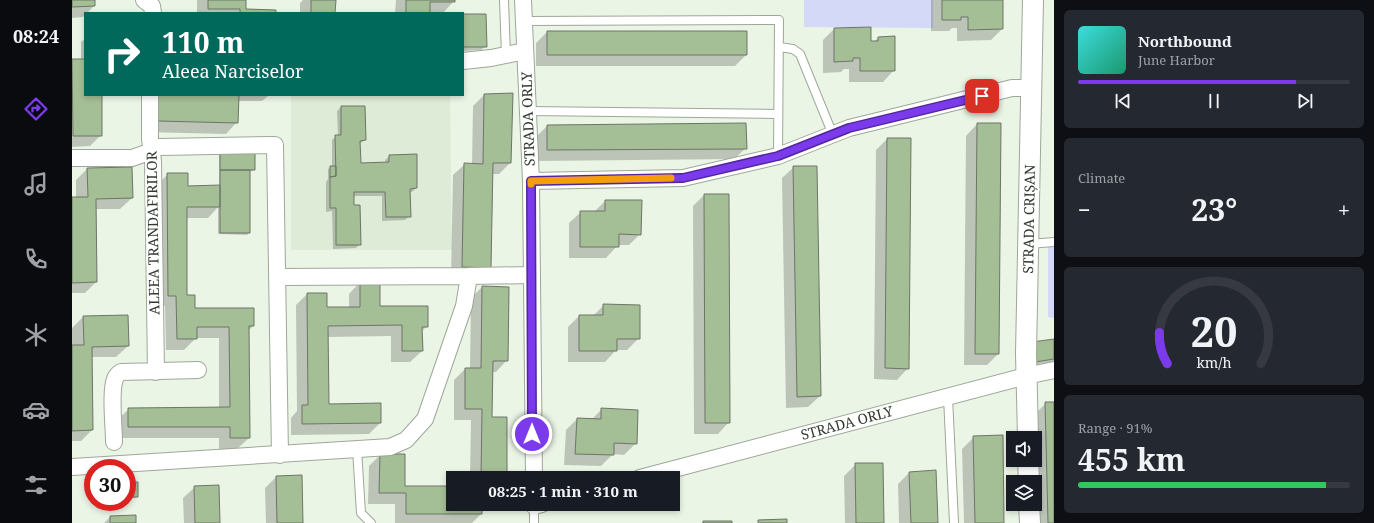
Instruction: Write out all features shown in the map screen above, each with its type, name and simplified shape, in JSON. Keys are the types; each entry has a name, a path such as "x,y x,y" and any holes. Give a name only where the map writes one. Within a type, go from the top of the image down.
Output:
{"street":[{"path":"144,0 152,6 153,12"},
{"name":"STRADA ORLY","path":"523,0 531,181 534,471"},
{"name":"STRADA CRIȘAN","path":"1028,431 1026,376 1033,0"},
{"path":"464,61 525,52"},
{"path":"531,181 683,178 778,156 849,128 1012,88 1032,88"},
{"name":"ALEEA TRANDAFIRILOR","path":"150,96 150,139 153,161 156,372"},
{"path":"72,158 132,158 159,147 275,145 280,455"},
{"path":"277,277 532,275"},
{"path":"72,467 280,455 390,447 396,445 406,440 425,419 464,306 469,276"},
{"path":"114,442 113,390 115,379 118,374 121,372 198,370"},
{"name":"STRADA ORLY","path":"667,471 1026,376 1054,370"},
{"path":"1029,511 1030,523"}],"lane":[{"path":"504,0 506,55"},
{"path":"524,21 779,20 778,156"},
{"path":"778,47 793,50 800,54 833,135"},
{"path":"528,111 778,114"},
{"path":"1029,244 1054,242"},
{"path":"948,397 954,523"},
{"path":"357,449 361,513 371,523"},
{"path":"534,523 536,511"}],"shaded area":[{"path":"804,0 933,0 933,28 804,27"},
{"path":"291,96 450,96 452,250 291,250"},
{"path":"1048,245 1054,245 1054,318 1048,317"}],"building":[{"path":"72,0 95,0 95,6 72,7"},
{"path":"208,0 246,0 246,9 276,10 276,12 240,12 240,9 208,9"},
{"path":"311,0 336,0 335,12 311,12"},
{"path":"406,0 455,0 455,2 430,2 430,12 406,12"},
{"path":"942,0 1003,0 1003,29 968,30 968,17 961,17 961,20 942,20"},
{"path":"464,14 486,14 487,47 464,47"},
{"path":"871,27 871,41 878,41 878,37 895,36 895,71 860,71 860,58 853,58 853,61 834,62 834,28"},
{"path":"547,31 747,31 747,55 547,55"},
{"path":"72,59 84,59 84,96 102,96 102,136 73,136"},
{"path":"513,93 511,163 493,163 491,268 462,267 464,163 483,164 484,94"},
{"path":"158,96 239,96 238,123 157,121"},
{"path":"341,106 365,106 366,140 360,141 361,163 389,162 389,155 417,154 417,188 410,189 411,217 386,217 385,192 354,192 354,205 360,205 361,245 336,245 336,208 330,208 330,177 336,176 335,135 341,135"},
{"path":"746,123 747,149 547,150 547,125"},
{"path":"977,123 1001,123 999,354 975,354"},
{"path":"887,138 911,138 909,369 885,368"},
{"path":"220,150 255,150 255,170 220,170"},
{"path":"330,166 336,166 336,176 330,177"},
{"path":"793,166 817,166 821,396 797,397"},
{"path":"132,167 133,198 96,199 97,282 72,283 72,197 88,197 87,168"},
{"path":"220,170 250,170 250,233 220,233"},
{"path":"167,173 188,173 188,186 220,185 220,207 187,207 187,295 195,295 195,308 254,308 254,326 249,326 250,438 230,438 230,427 128,427 128,408 230,407 229,327 197,327 197,339 177,339 176,296 168,296"},
{"path":"704,194 729,194 730,423 705,423"},
{"path":"605,200 642,200 641,235 619,234 619,247 580,247 580,211 605,211"},
{"path":"360,281 380,281 380,306 428,306 428,327 422,327 423,351 402,351 402,325 328,326 329,404 381,403 381,423 302,424 302,405 308,405 307,293 327,293 327,307 360,307"},
{"path":"482,286 509,287 508,361 493,361 492,417 507,417 507,471 481,471 482,409 465,409 465,368 481,368"},
{"path":"603,304 640,305 640,339 617,339 617,351 579,351 579,315 603,315"},
{"path":"128,315 129,346 92,347 93,430 72,431 72,345 84,345 83,316"},
{"path":"1054,339 1054,359 1035,362 1032,342"},
{"path":"1045,402 1054,402 1054,523 1048,523"},
{"path":"601,408 638,410 637,444 614,443 614,455 575,454 577,418 601,419"},
{"path":"1003,435 1004,523 975,523 973,436"},
{"path":"380,454 405,454 405,486 446,486 446,511 482,511 482,514 406,514 406,493 379,493"},
{"path":"855,463 883,463 884,523 856,523"},
{"path":"936,470 938,523 911,523 909,472"},
{"path":"302,475 303,523 277,523 276,476"},
{"path":"136,482 138,482 138,497 136,497"},
{"path":"219,485 220,523 195,523 194,486"},
{"path":"136,515 136,523 110,523 110,516"},
{"path":"787,519 787,523 758,523 758,520"},
{"path":"703,521 732,521 732,523 703,523"}],"slow traffic":[{"path":"531,184 531,181 671,178"}],"route":[{"path":"532,434 531,181 683,178 778,156 849,128 982,96"}]}
